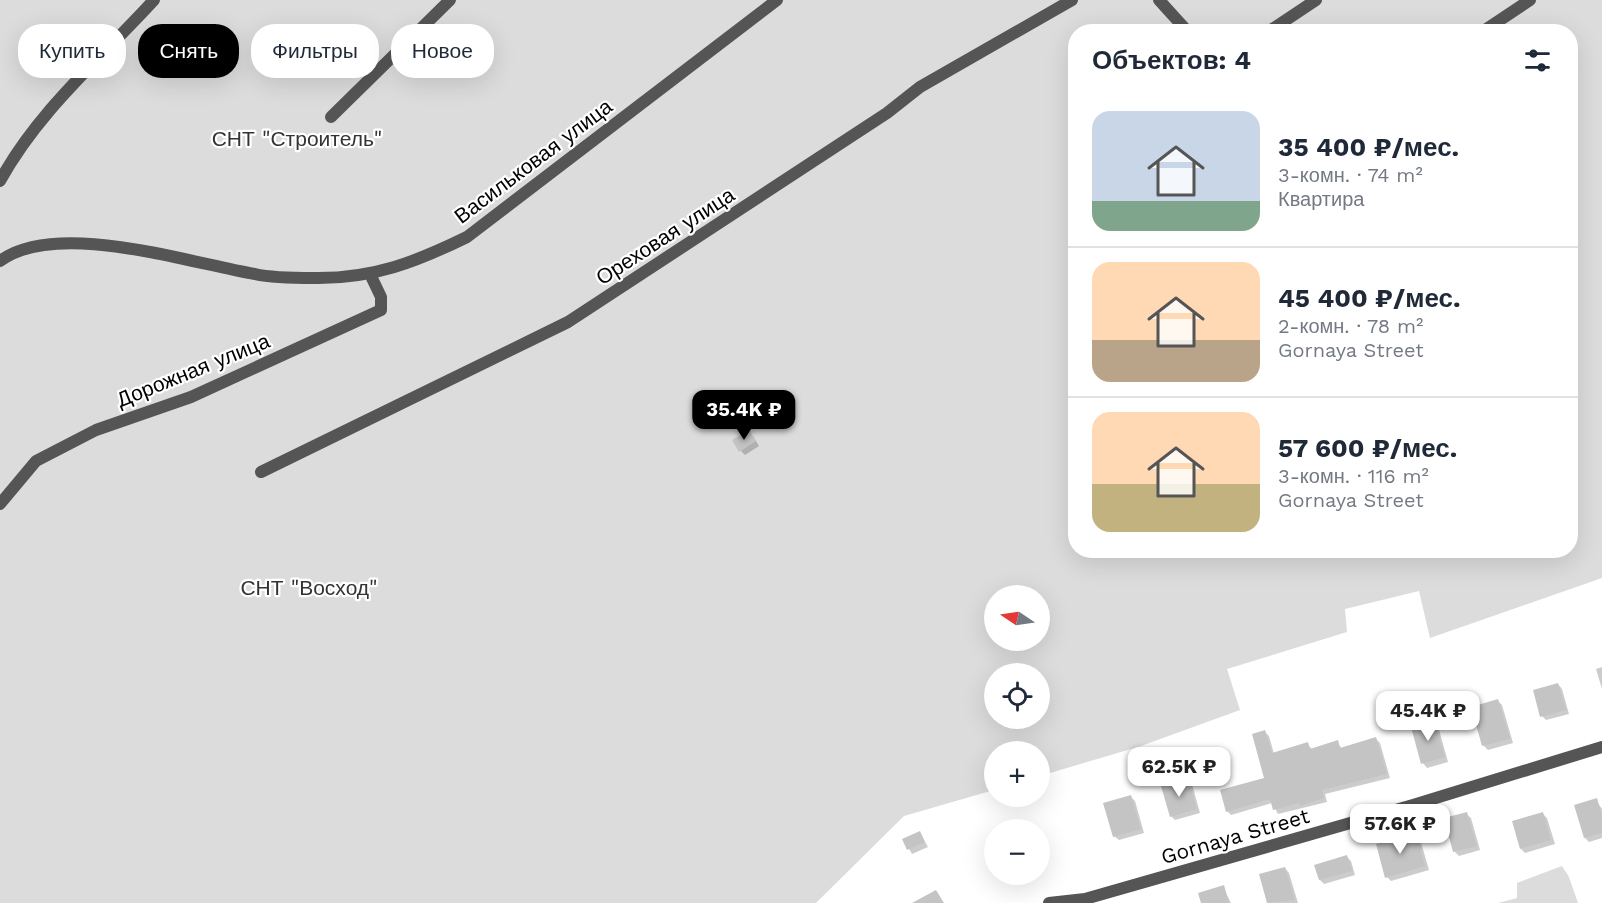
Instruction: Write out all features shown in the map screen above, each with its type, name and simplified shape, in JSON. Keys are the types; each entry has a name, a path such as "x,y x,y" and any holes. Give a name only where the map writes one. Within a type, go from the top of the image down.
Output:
{"street":[{"path":"0,181 18,148 53,106 154,0"},
{"path":"331,117 450,0"},
{"name":"Васильковая улица","path":"0,261 14,251 53,244 89,245 185,258 255,274 315,279 370,274 411,264 467,237 777,0"},
{"name":"Ореховая улица","path":"261,472 568,322 887,113 920,87 1072,0"},
{"path":"1159,0 1181,24"},
{"path":"1280,24 1317,0"},
{"path":"1494,24 1530,0"},
{"name":"Дорожная улица","path":"0,504 36,461 96,430 191,397 381,310 381,297 370,274"},
{"name":"Gornaya Street","path":"1049,903 1085,901 1602,747"}],"green space":[{"name":"СНТ \"Восход\"","path":"0,0 1602,0 1602,578 1430,638 1419,591 1345,609 1347,632 1227,669 1240,710 1141,746 1050,773 1050,741 984,741 984,793 904,816 816,903 0,903"},
{"path":"1562,866 1569,877 1578,903 1498,903 1517,898 1517,883"}],"building":[{"path":"749,430 756,441 739,452 732,440"},
{"path":"1558,683 1566,710 1540,717 1533,690"},
{"path":"1498,699 1510,739 1482,746 1471,707"},
{"path":"1434,720 1445,757 1421,764 1411,727"},
{"path":"1265,730 1272,753 1308,742 1310,749 1338,740 1340,748 1376,737 1387,774 1322,790 1324,798 1300,806 1299,803 1273,810 1270,799 1226,812 1220,790 1264,778 1252,734"},
{"path":"1188,778 1197,809 1170,817 1161,786"},
{"path":"1131,795 1141,829 1113,837 1103,803"},
{"path":"1597,798 1602,816 1602,833 1584,838 1574,805"},
{"path":"1467,812 1477,846 1453,852 1444,818"},
{"path":"1543,812 1551,840 1520,849 1512,821"},
{"path":"920,831 925,842 907,850 902,839"},
{"path":"1416,833 1425,866 1385,878 1376,844"},
{"path":"1347,855 1352,871 1319,880 1314,865"},
{"path":"1285,867 1295,900 1267,903 1259,874"},
{"path":"1224,885 1229,903 1201,903 1198,893"},
{"path":"936,890 944,903 912,903"}],"park label":[{"name":"СНТ \"Строитель\"","path":"297,138"}]}
